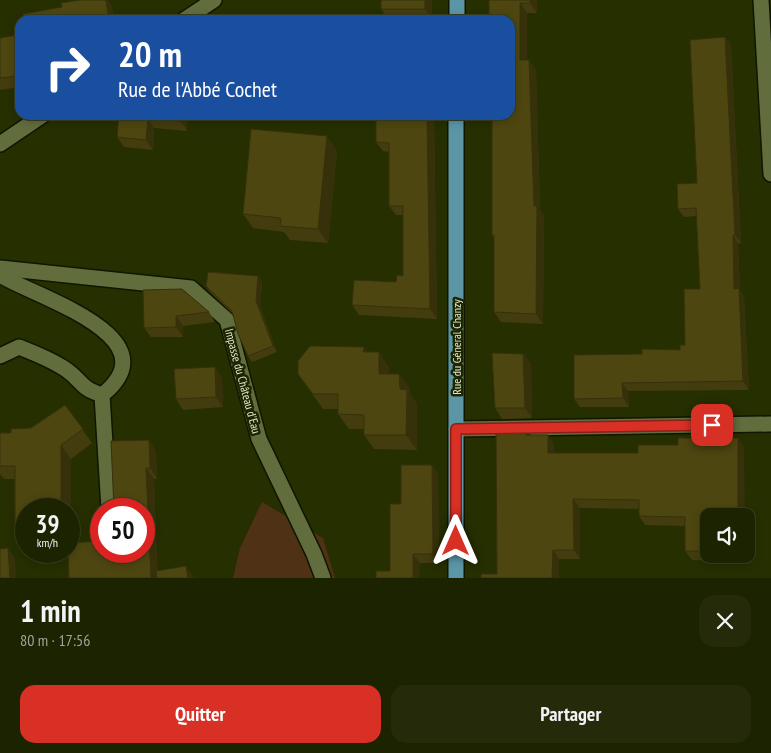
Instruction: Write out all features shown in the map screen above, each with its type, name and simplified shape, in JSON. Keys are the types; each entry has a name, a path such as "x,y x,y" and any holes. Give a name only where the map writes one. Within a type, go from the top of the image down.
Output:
{"main road":[{"path":"457,0 457,15"},
{"name":"Rue du Géneral Chanzy","path":"456,120 456,578"}],"street":[{"path":"192,15 214,0"},
{"path":"761,0 771,174"},
{"path":"0,144 36,120"},
{"path":"2,276 83,315 111,336 121,353 123,370 116,384 102,396"},
{"name":"Impasse du Château d'Eau","path":"2,276 191,288 227,320 259,440 314,554 323,578"},
{"path":"0,356 19,347 52,360 70,372 85,390 102,396"},
{"path":"102,396 108,498"},
{"path":"456,429 771,424"}],"shaded area":[{"path":"262,502 323,538 335,578 233,578 240,548"}],"building":[{"path":"80,0 106,0 108,15 23,15 62,7 61,3"},
{"path":"381,0 425,0 425,9 381,9"},
{"path":"489,0 530,0 530,3 520,3 520,60 529,60 534,206 537,206 536,314 494,312 492,120 515,120 515,15 489,15"},
{"path":"15,35 15,76 0,78 0,38"},
{"path":"725,37 735,235 733,235 734,289 739,288 743,381 622,383 623,398 574,399 574,355 642,354 642,349 680,350 680,345 685,345 684,289 700,289 696,208 678,209 677,184 697,183 690,40"},
{"path":"119,120 148,120 146,140 117,137"},
{"path":"376,120 427,120 430,309 352,305 354,280 396,282 397,275 403,276 403,206 389,206 389,143 376,142"},
{"path":"251,129 327,136 318,229 280,226 281,218 243,214"},
{"path":"208,272 258,276 256,301 273,346 248,356 238,334 232,311 206,286"},
{"path":"182,289 209,312 176,316 176,327 144,328 143,290"},
{"path":"310,346 364,347 363,352 379,352 379,374 399,374 400,389 407,390 406,435 364,435 364,415 338,414 338,394 313,394 298,374 298,361"},
{"path":"492,353 523,354 525,408 495,408"},
{"path":"215,367 216,397 176,399 174,369"},
{"path":"65,405 83,429 61,445 61,498 15,498 15,466 0,466 0,433 11,433 11,429 31,428"},
{"path":"526,428 526,435 548,435 548,453 638,453 638,445 678,445 678,438 738,438 738,508 700,508 700,551 685,551 685,517 639,516 639,500 573,499 574,550 553,550 552,578 481,578 481,574 497,574 496,429"},
{"path":"149,440 150,468 146,468 147,498 114,498 111,441"},
{"path":"401,465 432,465 433,554 413,554 413,578 376,578 376,571 390,571 390,504 401,504"},
{"path":"80,542 90,542 90,563 150,563 151,578 69,578 68,563 80,563"},
{"path":"8,548 10,578 0,578 0,549"},
{"path":"186,566 188,578 157,578 156,571"}],"route":[{"path":"456,541 456,429 712,425"}]}
